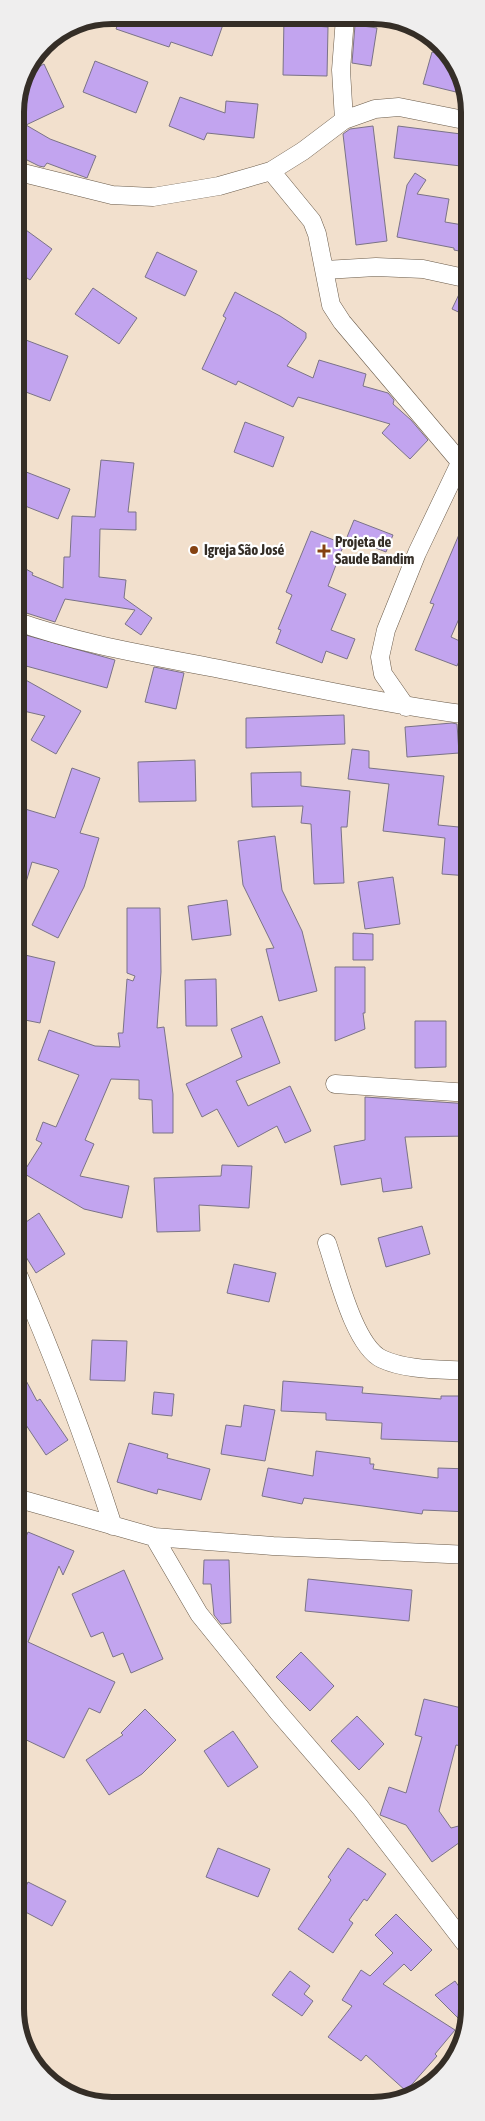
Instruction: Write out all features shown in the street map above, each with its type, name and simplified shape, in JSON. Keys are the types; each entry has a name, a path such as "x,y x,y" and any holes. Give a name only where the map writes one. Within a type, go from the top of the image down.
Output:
{"street":[{"path":"344,120 341,70 345,24"},
{"path":"24,173 112,195 153,197 219,186 270,171 303,151 344,120 375,110 400,107 461,119"},
{"path":"270,171 312,221 317,234 331,305 342,322 461,463 418,553 386,630 380,657 382,674 406,707"},
{"path":"325,270 376,267 423,269 461,276"},
{"path":"24,624 46,632 120,649 406,707 461,714"},
{"path":"335,1084 461,1092"},
{"path":"327,1243 359,1336 370,1350 381,1359 398,1364 461,1371"},
{"path":"24,1288 48,1344 90,1456 113,1526"},
{"path":"24,1500 154,1537 273,1546 461,1555"},
{"path":"154,1537 199,1614 278,1712 360,1807 461,1938"}],"building":[{"path":"118,24 223,24 212,56 171,42 169,47 116,29"},
{"path":"284,24 315,24 315,26 328,27 327,76 283,75"},
{"path":"355,25 377,28 371,66 352,63"},
{"path":"432,52 440,54 447,63 457,87 456,92 423,84"},
{"path":"95,61 148,82 136,113 83,92"},
{"path":"44,64 64,107 26,125 50,139 96,156 87,178 47,163 44,167 39,166 24,158 24,106 27,89 36,68"},
{"path":"180,97 225,113 226,101 258,104 254,138 207,133 204,140 169,126"},
{"path":"373,126 387,241 356,245 343,134 350,129"},
{"path":"398,126 461,134 461,166 394,158"},
{"path":"415,173 426,180 417,194 449,199 445,222 461,225 461,251 454,250 454,248 397,237 407,185"},
{"path":"24,229 52,249 30,280 24,276"},
{"path":"157,252 197,271 185,296 145,277"},
{"path":"93,288 137,318 119,344 75,314"},
{"path":"461,290 461,313 452,309"},
{"path":"235,292 280,316 306,333 306,338 287,366 313,378 319,360 366,374 363,386 388,393 394,400 393,404 411,420 428,440 410,459 382,433 390,424 298,397 293,407 238,381 236,385 202,369 226,318 223,316"},
{"path":"24,339 68,356 50,401 24,391"},
{"path":"245,422 284,437 273,467 234,452"},
{"path":"101,460 134,463 128,512 136,512 136,530 100,529 99,577 126,580 124,598 152,618 141,635 125,624 135,610 65,599 55,622 24,612 24,568 33,573 32,575 63,588 64,557 70,557 72,516 95,517"},
{"path":"24,471 70,489 58,519 24,506"},
{"path":"354,520 393,535 386,552 347,537"},
{"path":"461,530 461,614 451,637 461,642 461,656 457,666 415,650 434,604 430,603"},
{"path":"311,531 344,544 328,586 346,594 331,630 355,639 347,659 326,651 322,663 276,643 281,630 278,629 292,595 286,592"},
{"path":"24,635 115,660 107,688 24,665"},
{"path":"154,667 184,673 176,709 145,702"},
{"path":"24,679 81,711 56,754 31,740 45,716 24,711"},
{"path":"344,715 345,744 246,748 246,718"},
{"path":"457,724 459,753 407,757 405,727"},
{"path":"352,749 369,751 369,768 444,776 438,825 461,827 461,875 442,874 445,838 383,831 389,784 348,779"},
{"path":"195,760 196,801 139,802 138,762"},
{"path":"72,768 100,778 80,833 99,838 84,887 58,938 32,925 59,871 32,862 24,889 24,809 55,818"},
{"path":"301,772 301,786 350,791 347,827 341,827 344,883 314,884 311,824 301,823 303,806 252,807 251,773"},
{"path":"275,836 282,890 302,931 317,991 279,1001 266,949 274,948 243,885 238,841"},
{"path":"393,877 400,924 365,929 358,882"},
{"path":"227,900 231,935 192,940 188,906"},
{"path":"127,908 160,908 161,972 157,1028 164,1027 173,1094 173,1133 153,1133 152,1100 139,1099 139,1080 111,1079 85,1140 94,1144 80,1176 129,1186 122,1218 84,1209 24,1174 24,1171 42,1143 36,1140 43,1122 56,1127 79,1075 38,1060 49,1030 95,1046 120,1047 118,1033 123,1033 127,979 133,981 135,976 127,973"},
{"path":"353,933 373,934 373,960 353,960"},
{"path":"25,955 55,962 40,1023 24,1020"},
{"path":"335,967 365,967 365,1013 363,1013 365,1029 335,1041"},
{"path":"216,979 217,1026 186,1026 185,980"},
{"path":"262,1016 280,1063 236,1081 248,1106 290,1086 311,1131 285,1143 277,1126 238,1147 217,1109 202,1117 186,1084 242,1057 231,1029"},
{"path":"415,1021 446,1021 446,1067 415,1068"},
{"path":"365,1097 461,1103 461,1136 405,1137 412,1188 383,1192 381,1178 341,1185 334,1146 365,1140"},
{"path":"222,1165 252,1166 249,1208 199,1205 200,1231 157,1232 154,1178 221,1176"},
{"path":"39,1213 65,1254 36,1273 24,1254 24,1223"},
{"path":"422,1226 430,1254 386,1267 378,1238"},
{"path":"234,1264 276,1273 269,1302 227,1293"},
{"path":"92,1340 127,1341 125,1381 90,1380"},
{"path":"24,1377 37,1401 40,1399 68,1440 46,1455 24,1422"},
{"path":"283,1381 363,1387 362,1393 441,1399 441,1396 461,1396 461,1442 381,1439 382,1423 326,1420 326,1413 281,1411"},
{"path":"154,1392 174,1394 172,1416 152,1414"},
{"path":"244,1405 275,1410 265,1461 221,1454 226,1425 241,1427"},
{"path":"129,1443 168,1454 167,1458 210,1469 201,1500 158,1489 157,1494 117,1482"},
{"path":"316,1451 370,1458 370,1464 374,1464 373,1469 438,1478 438,1468 461,1469 461,1512 423,1510 422,1514 304,1498 302,1504 262,1496 268,1468 313,1476"},
{"path":"28,1532 74,1551 63,1575 59,1566 28,1642 115,1682 100,1713 89,1708 64,1758 24,1739 24,1542"},
{"path":"204,1560 229,1560 231,1623 221,1624 214,1615 211,1584 203,1584"},
{"path":"124,1570 163,1659 131,1673 123,1653 113,1657 103,1632 91,1637 72,1594"},
{"path":"308,1579 412,1590 409,1621 305,1611"},
{"path":"301,1652 334,1686 310,1711 276,1677"},
{"path":"424,1699 461,1708 461,1746 456,1745 439,1811 451,1828 461,1825 461,1841 432,1862 406,1825 380,1815 389,1787 406,1793 422,1737 415,1735"},
{"path":"145,1709 176,1740 142,1774 109,1795 86,1760 123,1735 121,1733"},
{"path":"357,1716 384,1744 359,1770 331,1741"},
{"path":"233,1731 258,1767 228,1787 204,1751"},
{"path":"218,1848 270,1869 258,1897 206,1877"},
{"path":"348,1848 386,1874 367,1901 364,1899 349,1920 353,1923 333,1953 298,1929 331,1880 328,1877"},
{"path":"28,1882 66,1901 52,1926 24,1911 24,1890"},
{"path":"396,1914 432,1950 411,1971 404,1964 383,1984 455,2030 435,2054 437,2056 406,2091 366,2055 361,2061 328,2037 352,2006 342,2000 361,1970 370,1976 393,1953 375,1935"},
{"path":"290,1971 310,1986 304,1994 313,2001 302,2016 272,1995"},
{"path":"455,1981 461,1989 460,2020 435,1995"}],"place":[{"name":"Igreja São José","path":"194,550"},
{"name":"Projeta de Saude Bandim","path":"324,551"}]}
